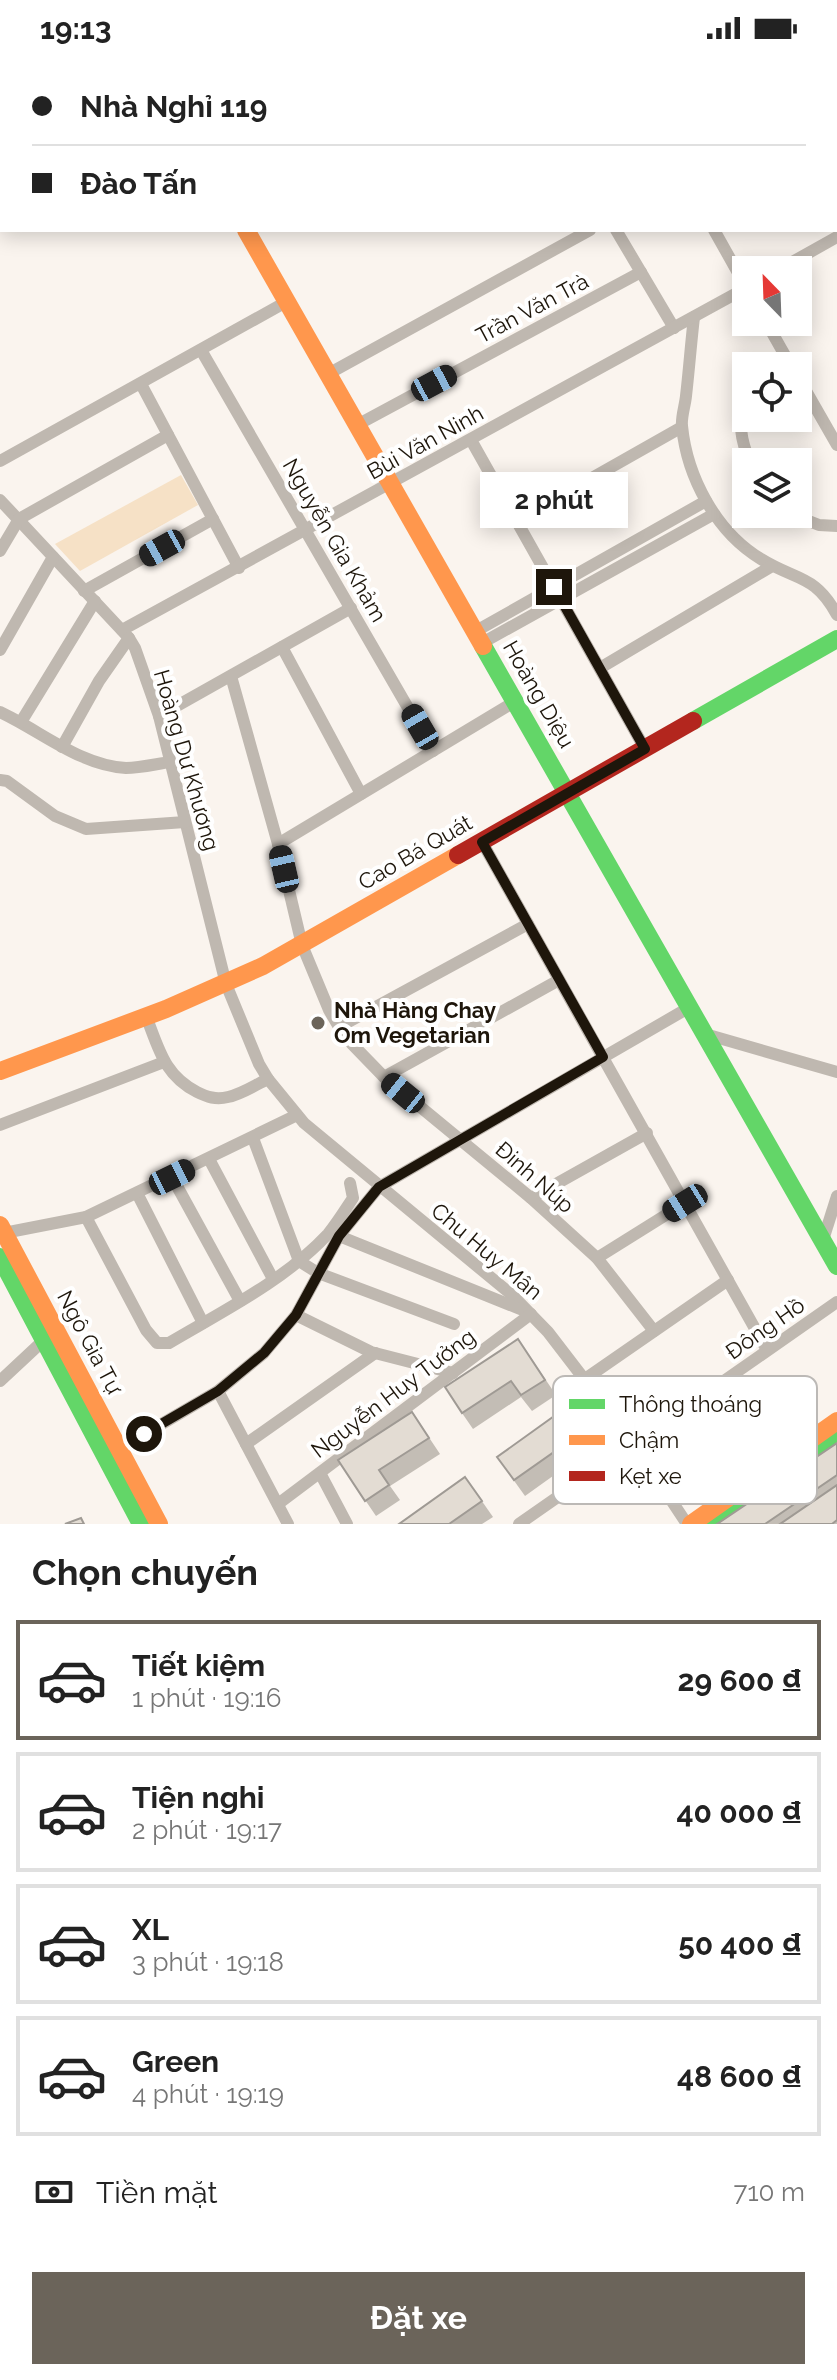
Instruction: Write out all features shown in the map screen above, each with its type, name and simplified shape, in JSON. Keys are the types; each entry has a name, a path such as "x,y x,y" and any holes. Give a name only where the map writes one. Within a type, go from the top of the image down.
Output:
{"street":[{"name":"Hoàng Diệu","path":"247,232 837,1266"},
{"path":"328,374 586,232"},
{"path":"617,232 674,328"},
{"path":"715,232 732,262"},
{"path":"804,256 833,240"},
{"name":"Trần Văn Trà","path":"357,425 641,272"},
{"name":"Bùi Văn Ninh","path":"126,634 239,568 732,295"},
{"path":"0,461 286,302"},
{"path":"694,317 682,427 686,448 706,501 722,526 751,554 817,586 837,615"},
{"name":"Nguyễn Gia Khảm","path":"201,350 433,751"},
{"path":"141,384 239,568"},
{"path":"812,401 837,445"},
{"path":"516,521 682,427"},
{"path":"0,551 19,519 168,435"},
{"path":"471,440 645,749"},
{"name":"Hoàng Dư Khương","path":"0,500 126,634 159,716 226,984"},
{"path":"479,637 554,587 706,501"},
{"path":"479,637 561,599 714,514"},
{"path":"84,591 213,519"},
{"path":"812,522 837,526"},
{"path":"0,650 53,557"},
{"path":"600,668 772,566"},
{"path":"21,722 95,601"},
{"path":"159,716 351,608"},
{"path":"62,747 126,634"},
{"name":"Cao Bá Quát","path":"0,1071 226,984 302,945 837,639"},
{"path":"282,647 361,794"},
{"name":"Đinh Núp","path":"231,676 278,844 302,945 339,1027 384,1077 531,1198 597,1258 654,1331"},
{"path":"278,844 516,701"},
{"path":"0,712 62,747 101,764 128,768 170,762"},
{"path":"0,780 7,781 55,816 86,829 185,822"},
{"path":"482,842 767,1350"},
{"path":"339,1027 528,924"},
{"path":"384,1077 559,980"},
{"name":"Chu Huy Mân","path":"226,984 259,1064 297,1115 379,1187 512,1295 583,1376"},
{"path":"113,1453 218,1391 264,1353 296,1315 339,1236 379,1187 690,1007"},
{"path":"146,1016 164,1062 176,1079 214,1099 240,1093 268,1079"},
{"path":"705,1034 837,1072"},
{"path":"0,1125 164,1062"},
{"path":"1,1230 86,1217 297,1115"},
{"path":"531,1198 647,1133"},
{"path":"253,1138 299,1261 318,1273 454,1324"},
{"path":"209,1159 273,1279"},
{"path":"172,1177 240,1301"},
{"path":"86,1217 153,1340 169,1343 299,1261 329,1232 353,1198 350,1183"},
{"path":"137,1193 203,1323"},
{"path":"823,1240 837,1196"},
{"path":"597,1258 685,1203"},
{"name":"Ngô Gia Tự","path":"1,1230 51,1337 113,1453 159,1524"},
{"path":"339,1236 531,1314"},
{"name":"Ngô Gia Tự","path":"0,1257 5,1277 51,1337"},
{"path":"589,1376 728,1280"},
{"name":"Đông Hồ","path":"730,1376 837,1302"},
{"name":"Nguyễn Huy Tưởng","path":"278,1504 531,1314"},
{"path":"296,1315 375,1353 453,1373"},
{"path":"0,1381 51,1337"},
{"path":"246,1444 375,1353"},
{"path":"218,1391 288,1524"},
{"path":"817,1435 837,1421"},
{"path":"817,1452 837,1438"},
{"name":"Ngô Gia Tự","path":"113,1453 141,1524"},
{"path":"320,1473 347,1524"},
{"name":"Đông Hồ","path":"519,1524 553,1500"},
{"name":"Chu Huy Mân","path":"675,1504 689,1524"},
{"path":"689,1524 718,1504"},
{"path":"715,1524 743,1504"}],"shaded area":[{"path":"181,475 198,505 80,571 55,544"}],"building":[{"path":"518,1339 545,1380 521,1395 511,1381 462,1413 445,1387"},
{"path":"412,1412 429,1438 379,1470 389,1485 365,1501 338,1460"},
{"path":"553,1417 553,1453 514,1480 497,1457"},
{"path":"837,1443 837,1475 817,1489 817,1456"},
{"path":"465,1477 482,1501 449,1524 399,1524"},
{"path":"837,1485 837,1520 832,1524 780,1524 809,1504 817,1504 817,1499"},
{"path":"747,1504 794,1504 765,1524 717,1524"},
{"path":"81,1518 84,1524 65,1524"}],"traffic: fast":[{"path":"693,721 837,639"},
{"path":"483,646 837,1266"},
{"path":"0,1257 141,1524"},
{"path":"817,1452 837,1438"},
{"path":"715,1524 743,1504"}],"traffic: slow":[{"path":"247,232 483,646"},
{"path":"0,1071 166,1009 263,966 458,855"},
{"path":"0,1225 159,1524"},
{"path":"817,1435 837,1421"},
{"path":"691,1524 719,1504"}],"traffic: jam":[{"path":"458,855 693,721"}],"place":[{"name":"Nhà Hàng Chay Om Vegetarian","path":"318,1023"}],"route":[{"path":"144,1434 218,1391 264,1353 296,1315 339,1236 379,1187 603,1057 482,842 645,749 554,587"}]}
